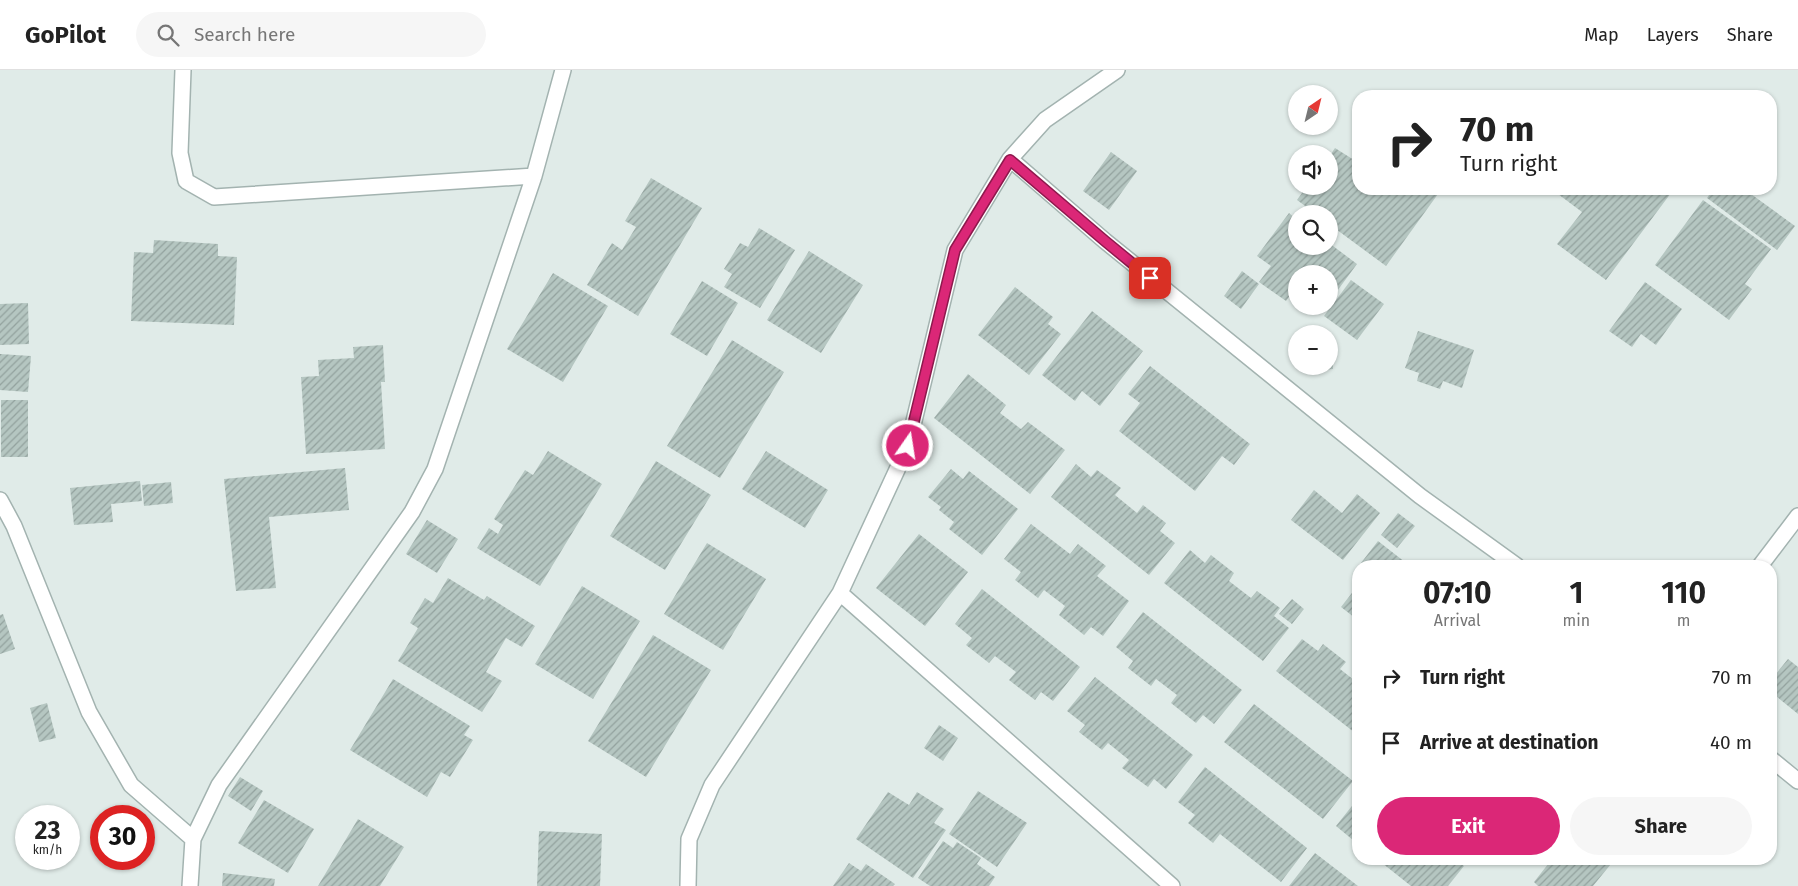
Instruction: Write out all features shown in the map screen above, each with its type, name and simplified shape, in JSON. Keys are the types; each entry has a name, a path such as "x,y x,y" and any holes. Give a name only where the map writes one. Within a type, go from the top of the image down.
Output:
{"street":[{"path":"183,70 180,153 186,181 214,197 534,176"},
{"path":"190,886 193,839 219,785 412,512 435,469 534,176 563,70"},
{"path":"688,886 688,839 712,785 840,593 908,446 955,250 1010,160 1044,120 1117,70"},
{"path":"1010,160 1105,241 1420,496 1509,560"},
{"path":"0,500 14,526 89,712 130,785 193,839"},
{"path":"1765,560 1798,516"},
{"path":"840,593 1172,886"},
{"path":"1777,764 1798,781"}],"building":[{"path":"1338,150 1352,159 1352,195 1437,195 1386,266 1338,231 1338,205 1304,205 1297,200 1301,195 1338,195"},
{"path":"1111,152 1137,171 1109,210 1083,191"},
{"path":"651,178 702,208 638,316 587,285 612,243 622,250 636,227 625,221"},
{"path":"1559,195 1670,195 1606,280 1557,244 1582,212"},
{"path":"1709,195 1752,195 1795,226 1777,250 1707,198"},
{"path":"1703,200 1771,249 1745,284 1752,289 1729,320 1655,265"},
{"path":"1288,214 1288,255 1338,255 1338,250 1357,264 1338,290 1338,265 1288,265 1288,298 1286,301 1259,282 1271,266 1257,256"},
{"path":"759,228 795,250 760,308 724,287 732,274 724,269 740,243 748,247"},
{"path":"154,240 218,244 218,256 237,257 234,325 131,321 134,252 153,253"},
{"path":"809,251 863,285 821,353 767,320"},
{"path":"1242,271 1259,284 1241,309 1224,296"},
{"path":"553,273 608,306 563,382 507,349"},
{"path":"1351,280 1384,304 1357,340 1324,316 1338,315 1338,297"},
{"path":"702,281 738,303 707,356 670,334"},
{"path":"1645,282 1682,309 1656,345 1641,334 1632,347 1609,331"},
{"path":"1015,287 1053,317 1048,324 1061,334 1029,375 978,335"},
{"path":"28,303 29,344 0,345 0,304"},
{"path":"1092,311 1143,351 1100,406 1082,391 1075,401 1042,375"},
{"path":"1418,331 1474,350 1462,388 1443,381 1440,389 1417,381 1419,373 1405,368"},
{"path":"732,340 784,372 720,478 667,446"},
{"path":"383,345 385,382 381,382 385,449 306,454 301,377 319,376 318,360 354,358 353,347"},
{"path":"0,354 31,356 28,392 0,390"},
{"path":"1150,366 1250,444 1234,465 1222,456 1195,491 1119,431 1140,403 1128,394"},
{"path":"968,374 1006,405 1000,413 1021,429 1028,422 1065,450 1030,494 934,418"},
{"path":"1,400 28,400 28,457 1,457"},
{"path":"548,451 602,484 540,586 477,548 489,528 498,534 503,525 494,519 525,470 533,475"},
{"path":"766,451 828,490 805,528 742,489"},
{"path":"656,461 711,495 665,570 610,536"},
{"path":"1076,464 1091,477 1097,470 1121,488 1115,495 1137,513 1143,505 1166,523 1160,531 1175,543 1149,575 1051,497"},
{"path":"345,468 349,510 269,517 276,588 236,591 224,479"},
{"path":"951,469 963,479 969,471 1018,509 982,555 949,529 954,522 939,510 941,507 928,497"},
{"path":"140,481 142,501 111,504 113,522 74,525 70,488"},
{"path":"171,482 173,503 144,506 142,485"},
{"path":"1314,490 1342,513 1357,494 1380,513 1343,560 1291,520"},
{"path":"1398,513 1415,526 1397,548 1381,535"},
{"path":"427,520 458,539 437,573 406,554"},
{"path":"1031,524 1070,554 1078,544 1106,566 1097,576 1129,601 1103,636 1091,627 1084,635 1059,615 1065,606 1044,590 1038,598 1015,580 1021,572 1004,559"},
{"path":"919,534 968,572 925,626 876,588"},
{"path":"1378,541 1402,560 1363,560"},
{"path":"707,543 766,579 723,650 664,614"},
{"path":"1190,550 1205,563 1211,555 1234,573 1229,581 1251,598 1257,591 1280,608 1274,616 1289,628 1263,661 1164,583"},
{"path":"448,578 484,600 487,596 535,626 522,647 506,638 486,672 502,681 482,712 398,661 418,628 410,623 425,598 433,603"},
{"path":"582,586 640,621 593,699 535,664"},
{"path":"982,589 1080,667 1053,701 1041,692 1035,700 1009,680 1016,672 995,656 989,663 966,645 972,638 955,624"},
{"path":"1352,593 1352,616 1341,607"},
{"path":"1292,599 1304,609 1292,624 1279,614"},
{"path":"1143,612 1242,690 1214,724 1203,715 1196,723 1171,703 1177,695 1156,679 1151,686 1128,668 1133,661 1116,647"},
{"path":"3,614 15,649 0,654 0,615"},
{"path":"653,635 711,670 646,777 588,741"},
{"path":"1302,639 1318,651 1323,644 1346,662 1340,669 1352,678 1352,731 1276,671"},
{"path":"1788,659 1798,667 1798,714 1777,697 1777,673"},
{"path":"1095,677 1193,755 1166,789 1154,779 1148,787 1122,768 1129,760 1108,743 1102,750 1079,732 1085,725 1067,711"},
{"path":"393,679 470,726 464,735 473,740 450,777 441,772 427,797 350,750"},
{"path":"47,703 56,738 39,742 30,708"},
{"path":"1254,704 1352,780 1352,782 1323,819 1224,742"},
{"path":"939,725 958,738 943,761 924,748"},
{"path":"1205,767 1307,848 1281,882 1220,834 1213,843 1188,823 1195,815 1178,802"},
{"path":"240,777 263,791 251,811 228,796"},
{"path":"978,791 1027,823 997,867 949,834"},
{"path":"888,792 909,805 917,792 944,809 934,823 946,830 913,878 856,839"},
{"path":"264,800 314,829 288,873 238,843"},
{"path":"1352,806 1352,839 1336,826"},
{"path":"358,819 404,847 380,886 318,886"},
{"path":"539,831 602,834 600,886 537,886"},
{"path":"943,841 953,848 957,842 981,858 977,864 995,877 989,886 930,886 918,878"},
{"path":"1315,853 1358,886 1289,886"},
{"path":"849,863 861,871 866,864 895,884 893,886 833,886"},
{"path":"1385,865 1464,866 1448,886 1411,886"},
{"path":"1547,865 1610,865 1593,886 1538,886 1534,882"},
{"path":"223,873 275,879 274,886 222,886"}],"route":[{"path":"908,446 955,250 1010,160 1150,278"}]}
